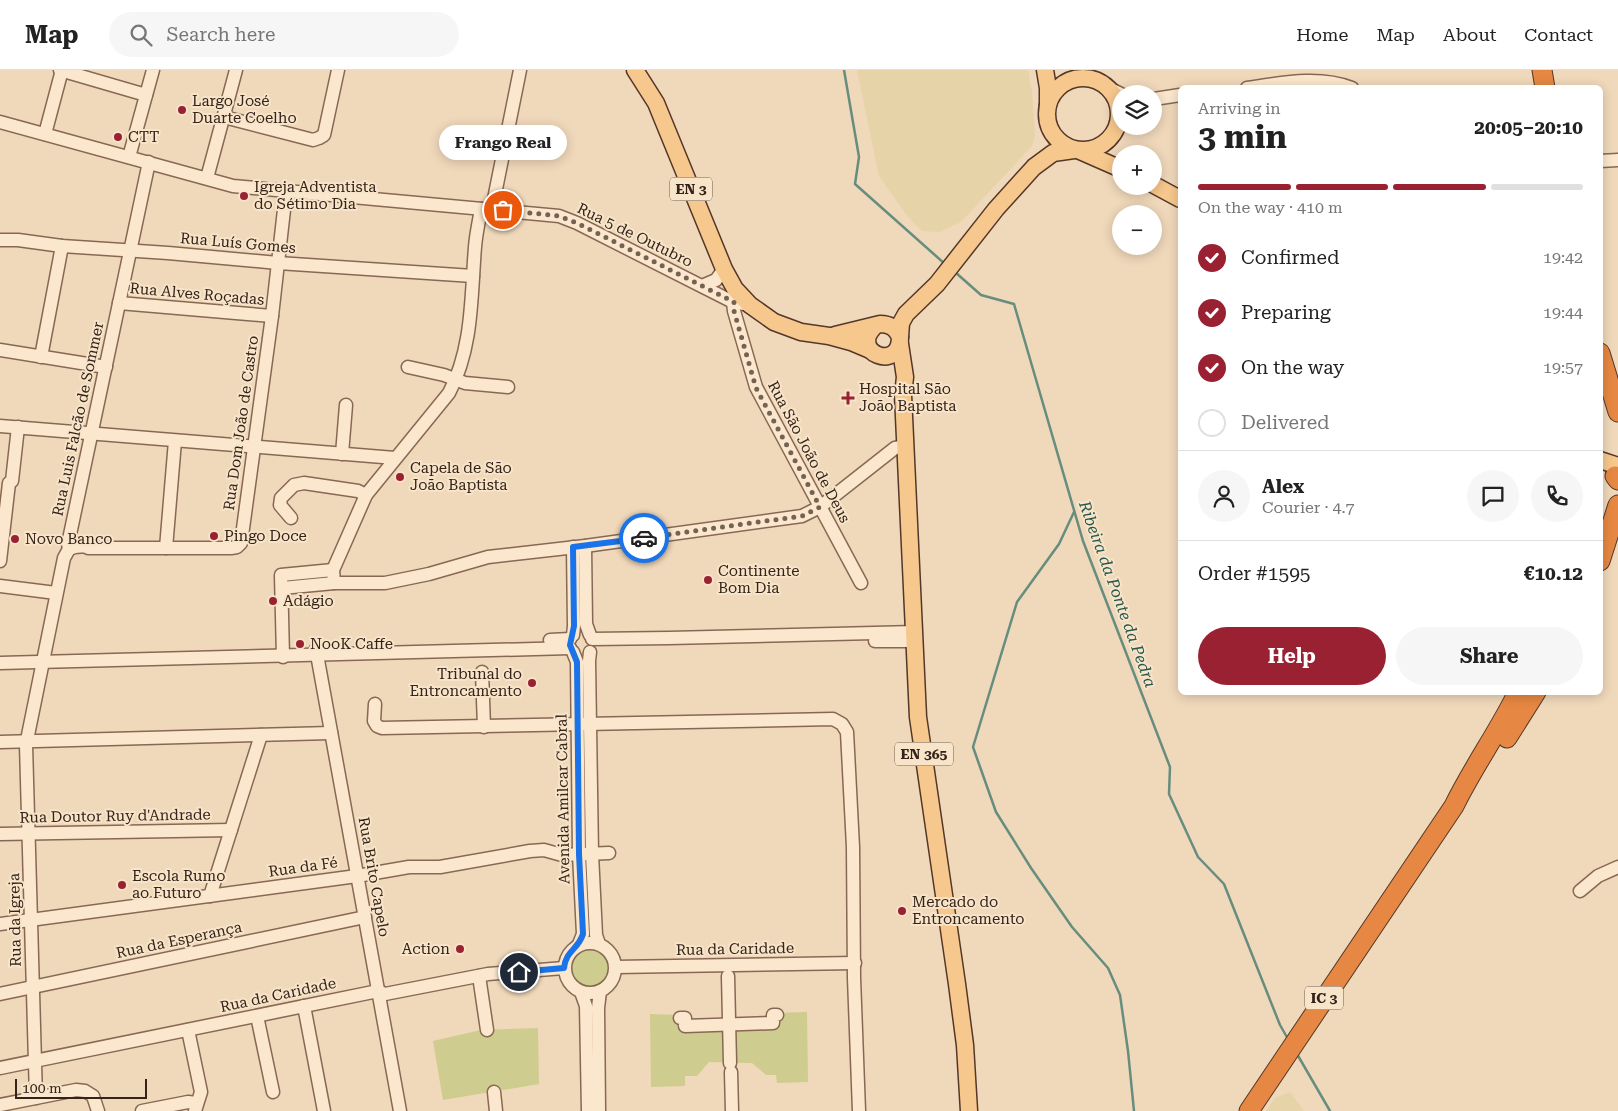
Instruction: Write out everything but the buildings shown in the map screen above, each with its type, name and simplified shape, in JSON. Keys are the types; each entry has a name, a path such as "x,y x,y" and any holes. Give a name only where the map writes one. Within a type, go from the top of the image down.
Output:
{"highway":[{"path":"1603,363 1618,412"},
{"path":"1603,552 1617,512"},
{"path":"1483,755 1507,695"},
{"name":"IC 3","path":"1249,1111 1454,806 1496,735 1516,695"},
{"name":"IC 3","path":"1454,806 1473,790 1504,742 1526,695"},
{"path":"1504,742 1534,695"}],"main road":[{"name":"EN 3","path":"635,70 656,103 724,269 735,289 750,305 774,322 801,332 829,336 851,342 875,353"},
{"path":"1045,70 1048,105"},
{"path":"1063,70 1098,82 1112,90"},
{"path":"1048,105 1054,93 1061,85 1070,80 1084,78"},
{"name":"EN 3","path":"1034,167 1047,136 1048,105"},
{"path":"1047,122 1056,139 1064,146 1112,165"},
{"name":"EN 3","path":"900,340 901,323 906,314 1034,167 1053,153 1097,148 1107,142 1112,135"},
{"path":"1162,189 1178,198"},
{"name":"EN 3","path":"829,336 877,326 935,281"},
{"path":"877,326 892,327 900,340 897,350 887,357 875,353 867,344 867,337 877,326"},
{"name":"EN 365","path":"900,340 905,377 903,395 918,717 958,984 965,1045 969,1111"},
{"name":"EN 365","path":"875,353 893,370 903,395"}],"street":[{"path":"45,134 61,70 146,94"},
{"path":"129,157 153,70"},
{"path":"207,178 236,70"},
{"path":"224,117 312,140 319,138 324,134 338,70"},
{"path":"334,577 366,495 449,393 457,379 471,316 475,245 487,209 520,70"},
{"path":"1269,85 1322,81 1339,85"},
{"path":"1162,97 1178,95"},
{"name":"Rua 5 de Outubro","path":"0,122 233,186 559,216 577,223 734,302 750,305"},
{"path":"1603,161 1618,160"},
{"name":"Rua Luis Falcão de Sommer","path":"27,741 56,593 64,558 69,550 68,544 149,162"},
{"name":"Rua Dom João de Castro","path":"69,550 79,546 86,546 88,548 234,548 241,543 272,316 286,192"},
{"name":"Rua Luís Gomes","path":"0,240 278,263 473,276"},
{"path":"41,357 62,246"},
{"path":"702,286 716,280 724,269"},
{"name":"Rua São João de Deus","path":"734,302 734,311 756,388 861,583"},
{"name":"Rua Alves Roçadas","path":"119,304 272,316"},
{"path":"0,350 106,367"},
{"path":"408,367 457,379 465,383 508,387"},
{"path":"342,454 346,406"},
{"path":"0,426 395,458"},
{"path":"0,561 18,427"},
{"path":"166,548 175,441"},
{"path":"283,653 282,588 334,577 385,583 429,574 488,557 802,516 820,507 895,448 906,446"},
{"path":"291,518 280,505 281,498 294,485 304,483 358,491 366,495"},
{"name":"Avenida Amilcar Cabral","path":"579,546 586,624 591,643 583,725 579,854 583,934 580,944"},
{"name":"Avenida Amilcar Cabral","path":"579,546 572,644 577,662 583,725 596,935 599,944"},
{"path":"0,586 56,593"},
{"path":"895,636 912,613"},
{"path":"572,644 583,632 591,643"},
{"path":"895,636 910,654 916,665"},
{"path":"591,643 669,638 915,637"},
{"path":"0,663 44,659 572,644 584,655 591,643"},
{"name":"Rua Brito Capelo","path":"316,652 400,1111"},
{"path":"0,656 44,659"},
{"path":"482,672 484,727"},
{"path":"375,704 374,721 377,726 382,728 833,719 842,724 846,732 853,847 854,963 859,1111"},
{"path":"0,742 331,734"},
{"path":"210,896 261,735"},
{"name":"Rua da Igreja","path":"27,741 36,1098"},
{"name":"Rua Doutor Ruy d'Andrade","path":"0,834 231,830"},
{"name":"Rua da Fé","path":"0,924 357,876 409,867 440,867 530,851 544,850 562,855 609,853"},
{"path":"1580,891 1598,876 1618,866"},
{"name":"Rua da Esperança","path":"0,994 365,918"},
{"path":"586,942 599,944 611,953 616,967 612,982 600,991 581,992 569,983 564,968 568,954 580,944 586,942"},
{"name":"Rua da Caridade","path":"616,967 854,963"},
{"name":"Rua da Caridade","path":"0,1068 378,991 385,994 479,976 564,968"},
{"path":"479,976 487,1030"},
{"path":"728,976 732,1111"},
{"path":"599,1111 598,1008 600,991"},
{"path":"581,992 586,1006 588,1111"},
{"path":"304,1006 324,1111"},
{"path":"680,1018 685,1018 685,1026 773,1023 773,1015 777,1015"},
{"path":"257,1016 273,1092"},
{"path":"142,1111 188,1102 195,1107 200,1092 188,1030"},
{"path":"0,1105 81,1090 90,1093 96,1100 98,1111"},
{"path":"494,1092 496,1111"}],"shaded area":[{"path":"857,70 1028,70 1032,92 1035,137 1031,147 961,222 939,232 922,231 908,217 879,176"},
{"path":"590,950 603,956 609,969 603,982 590,988 577,982 571,969 577,956"},
{"path":"807,1012 808,1082 777,1083 776,1075 766,1075 752,1063 709,1062 697,1076 685,1076 685,1086 651,1087 650,1014 680,1015 680,1023 774,1029 777,1013"},
{"path":"538,1028 539,1084 443,1100 433,1041 481,1030"},
{"path":"1290,1092 1304,1111 1266,1111 1275,1098"}],"waterway":[{"name":"Ribeira da Ponte da Pedra","path":"844,70 859,157 855,184 945,264"},
{"name":"Ribeira da Ponte da Pedra","path":"955,272 981,295 1014,304 1083,541 1170,767 1169,794 1198,857 1224,884 1280,1025 1288,1039"},
{"path":"1074,512 1059,544 1017,602 973,747 996,812 1031,868 1072,927 1108,968 1120,995 1134,1111"},
{"name":"Ribeira da Ponte da Pedra","path":"1297,1054 1330,1111"}],"way so far":[{"path":"503,210 559,216 577,223 734,302 734,311 756,388 820,507 802,516 644,538"}],"place":[{"name":"Largo José Duarte Coelho","path":"182,110"},
{"name":"CTT","path":"118,137"},
{"name":"Igreja Adventista do Sétimo Dia","path":"244,196"},
{"name":"Frango Real","path":"503,210"},
{"name":"Hospital São João Baptista","path":"848,398"},
{"name":"Capela de São João Baptista","path":"400,477"},
{"name":"Pingo Doce","path":"214,536"},
{"name":"Novo Banco","path":"15,539"},
{"name":"Continente Bom Dia","path":"708,580"},
{"name":"Adágio","path":"273,601"},
{"name":"NooK Caffe","path":"300,644"},
{"name":"Tribunal do Entroncamento","path":"532,683"},
{"name":"Escola Rumo ao Futuro","path":"122,885"},
{"name":"Mercado do Entroncamento","path":"902,911"},
{"name":"Action","path":"460,949"}],"route":[{"path":"519,972 564,968 568,954 580,944 583,934 579,854 577,662 570,648 570,639 573,635 574,626 573,547 644,538"}]}
